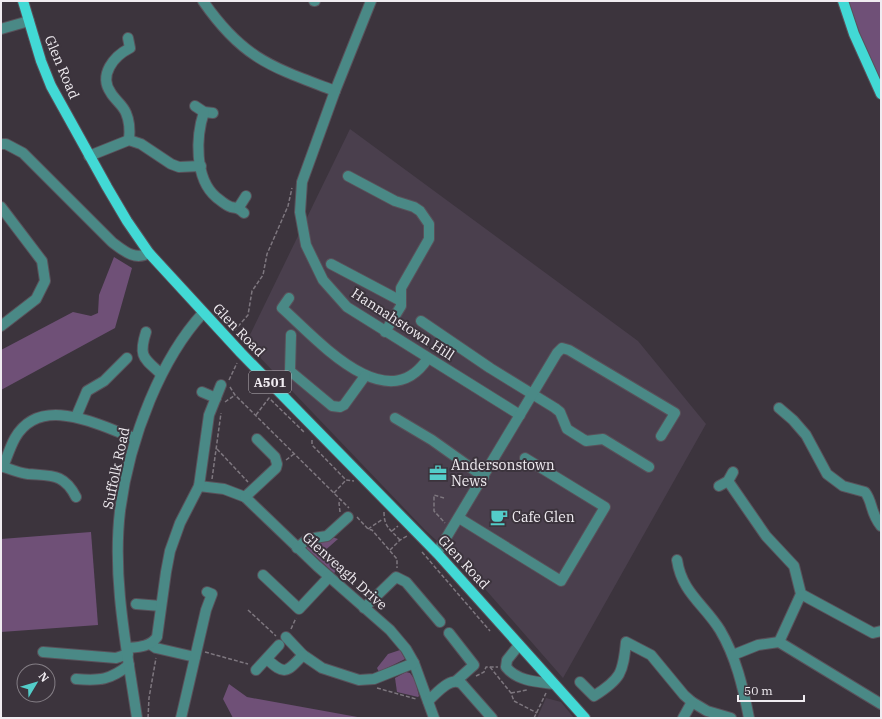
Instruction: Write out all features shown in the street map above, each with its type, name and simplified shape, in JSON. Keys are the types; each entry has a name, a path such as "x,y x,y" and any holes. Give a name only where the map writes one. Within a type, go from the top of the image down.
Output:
{"main road":[{"name":"Glen Road","path":"23,1 41,61 51,86 89,156 127,221 149,253 241,353 437,553 552,684 585,718"},
{"path":"842,1 854,34 881,94"}],"street":[{"name":"Hannahstown Hill","path":"370,1 305,170 301,189 300,212 306,245 317,269 329,289 347,307 520,415"},
{"path":"208,3 227,32 250,53 276,68 335,91"},
{"path":"1,30 29,21"},
{"path":"128,38 130,48 115,57 111,62 107,80 110,92 126,111 130,124 129,140"},
{"path":"195,106 209,113 198,131 204,181 214,195 231,207 242,210 246,196"},
{"path":"89,156 129,140 141,144 171,164 179,167 201,166"},
{"path":"1,144 6,144 23,153 112,242 128,254 142,256 149,253"},
{"path":"348,176 395,201 414,207 420,211 429,224 429,239 401,288 401,306 385,332"},
{"path":"1,207 42,261 45,281 36,299 1,326"},
{"path":"331,264 401,301"},
{"path":"289,298 282,308 342,361 365,376 383,381 401,380 420,370 428,358"},
{"name":"Suffolk Road","path":"137,718 127,651 120,586 118,536 123,488 135,438 161,374 181,342 203,313"},
{"path":"421,321 560,412 567,429 586,441 603,439 649,467"},
{"path":"146,332 141,348 145,359 161,374"},
{"path":"291,335 290,371 332,406 340,407 344,405 365,376"},
{"path":"437,553 484,477 557,353 562,348 565,348 675,413 662,436"},
{"path":"76,418 87,391 104,381 127,358"},
{"path":"154,646 157,637 166,572 174,537 199,486 203,467 207,426 221,385"},
{"path":"202,392 216,398"},
{"path":"778,408 793,420 806,435 827,474 843,486 861,490 867,494 872,514 881,526"},
{"path":"76,497 65,481 57,477 42,473 27,474 2,466 15,438 30,422 50,414 76,418 135,438"},
{"path":"395,418 432,440 484,477"},
{"path":"245,497 276,468 277,464 275,457 258,439"},
{"path":"459,518 561,581 605,507 525,458"},
{"path":"719,486 731,476 766,536 794,566 801,594 779,642"},
{"name":"Glenveagh Drive","path":"199,486 235,492 245,497 297,548 398,639 414,663 434,718"},
{"path":"297,548 308,539 327,536 352,516"},
{"path":"677,560 683,582 720,630 733,655 746,718"},
{"path":"263,575 299,609 329,577"},
{"path":"364,608 396,577 406,582 440,622"},
{"path":"181,718 195,654 212,594 207,592"},
{"path":"801,594 873,633 881,631"},
{"path":"136,604 161,606"},
{"path":"428,700 451,682 456,681 474,665 449,633"},
{"path":"258,668 282,641 331,673 366,681 414,663"},
{"path":"580,682 594,696 611,685 624,666 626,642 651,655 684,695 692,702 707,711 731,718"},
{"path":"733,655 758,645 779,642 881,704"},
{"path":"519,645 508,660 506,667 511,674 522,678 552,684"},
{"path":"43,652 116,658 127,651 154,646 195,654"},
{"path":"267,659 278,670 283,671 288,670 303,655"},
{"path":"76,679 95,681 108,678 129,665"},
{"path":"456,681 462,684 492,718"},
{"path":"683,718 692,702"}],"path":[{"path":"226,337 243,322 248,315 252,291 263,275 267,254 288,206 290,188 301,189"},
{"path":"241,353 228,381 235,395 341,499 352,516 360,520 368,529 372,530 390,550 397,559 396,577"},
{"path":"223,406 229,398 235,395"},
{"path":"256,415 269,398 313,440 312,445 346,480 355,481"},
{"path":"211,487 221,413"},
{"path":"217,449 254,488"},
{"path":"290,458 294,454"},
{"path":"334,493 346,480"},
{"path":"444,498 434,495 434,510 452,530"},
{"path":"339,509 341,499"},
{"path":"368,529 383,519 384,513 379,508"},
{"path":"352,516 360,520"},
{"path":"383,519 400,540"},
{"path":"390,550 400,540 408,536"},
{"path":"418,548 490,630"},
{"path":"248,610 282,641"},
{"path":"148,718 154,646"},
{"path":"195,654 258,668"},
{"path":"478,677 486,667 490,667 511,693 514,701 537,713"},
{"path":"366,681 378,689 428,700"},
{"path":"534,718 552,684"}],"shaded area":[{"path":"844,1 881,1 881,92"},
{"path":"350,129 638,341 706,424 563,678 464,565 426,531 246,343"},
{"path":"114,257 132,268 115,328 1,390 1,350 73,312 91,316 98,313 99,295"},
{"path":"91,532 98,625 1,632 1,539"},
{"path":"332,537 338,539 322,553 338,569 334,573 306,548 308,543"},
{"path":"400,650 405,659 379,672 377,668 388,654"},
{"path":"406,672 410,673 415,680 418,697 397,692 395,678"},
{"path":"229,684 247,697 363,718 233,718 223,699"},
{"path":"546,698 561,702 574,718 537,718"}],"place":[{"name":"Andersonstown News","path":"438,473"},
{"name":"Cafe Glen","path":"499,517"}]}
